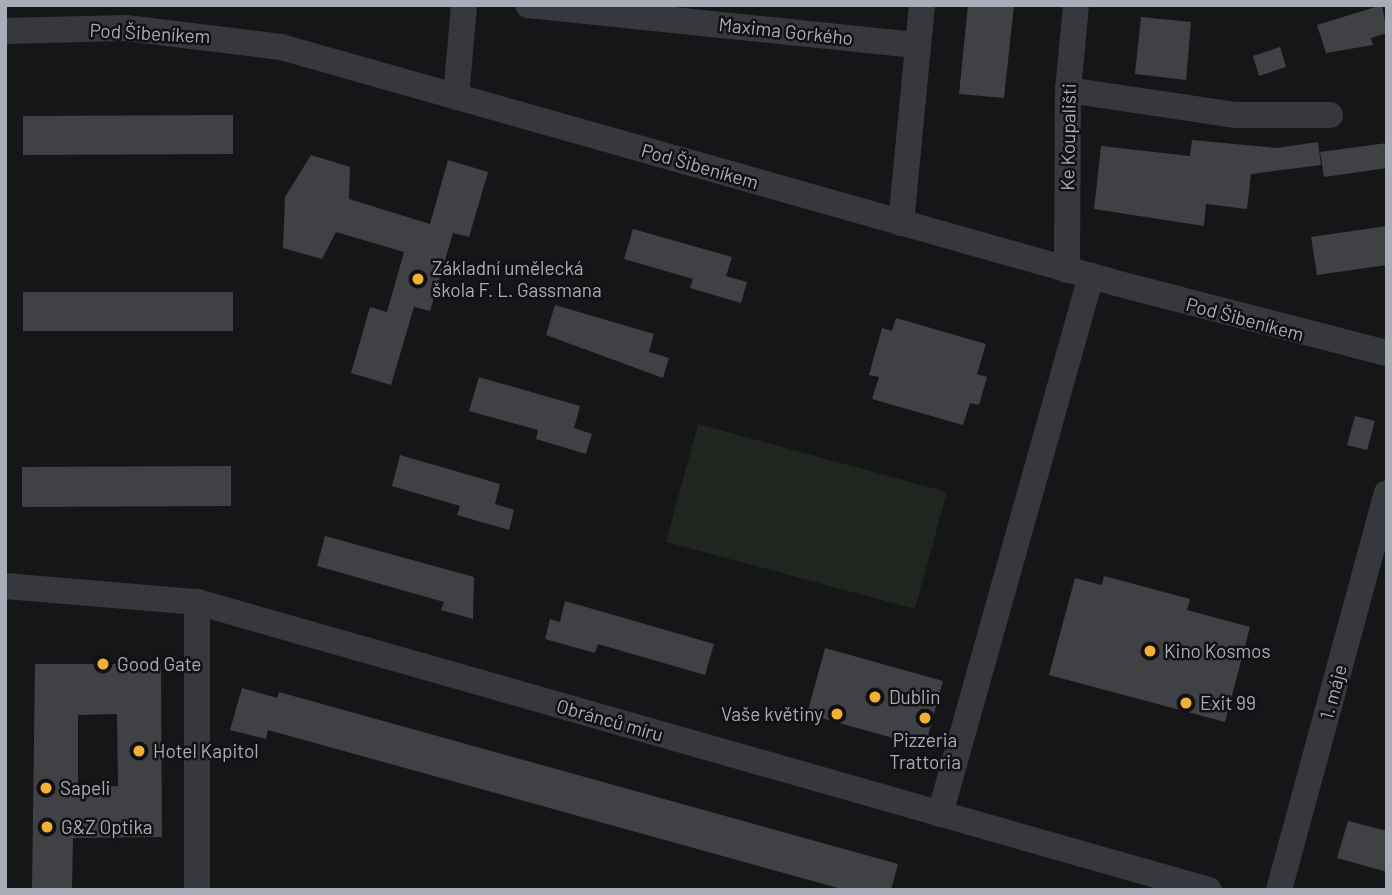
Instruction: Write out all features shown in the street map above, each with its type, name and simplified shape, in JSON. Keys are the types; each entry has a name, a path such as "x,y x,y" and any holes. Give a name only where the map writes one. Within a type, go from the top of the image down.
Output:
{"street":[{"path":"456,97 464,5"},
{"name":"Maxima Gorkého","path":"528,5 918,45"},
{"path":"901,223 922,5"},
{"name":"Ke Koupališti","path":"940,814 1079,273 1068,90 1076,5"},
{"name":"Pod Šibeníkem","path":"5,31 127,17 281,47 1079,273 1387,353"},
{"path":"1068,90 1236,115 1329,115"},
{"name":"1. máje","path":"1279,890 1387,493"},
{"name":"Obránců míru","path":"5,586 197,602 940,814 1143,881 1209,890"},
{"path":"197,602 197,890"}],"shaded area":[{"path":"698,424 947,492 915,609 666,542"}],"building":[{"path":"968,5 1014,5 1004,98 959,94"},
{"path":"1382,5 1387,33 1371,38 1373,45 1326,53 1317,25"},
{"path":"1141,17 1191,22 1186,80 1135,74"},
{"path":"1280,47 1286,67 1259,76 1253,56"},
{"path":"233,115 233,154 23,155 23,116"},
{"path":"1192,140 1276,148 1318,142 1321,165 1251,174 1247,209 1206,204 1204,226 1094,209 1101,146 1190,156"},
{"path":"1387,143 1387,168 1324,177 1320,152"},
{"name":"Základní umělecká škola F. L. Gassmana","path":"311,155 350,167 349,199 430,224 448,160 488,172 469,237 453,233 430,311 414,307 391,385 351,373 370,307 387,312 404,252 336,232 322,259 283,248 285,197"},
{"path":"1387,226 1387,265 1317,275 1311,237"},
{"path":"633,229 732,257 726,276 747,282 741,303 690,288 693,279 624,259"},
{"path":"23,292 233,292 233,331 23,331"},
{"path":"555,305 654,334 649,352 669,358 663,378 546,335"},
{"path":"896,318 986,344 977,374 987,377 979,405 970,403 963,425 872,399 879,377 869,375 882,328 892,331"},
{"path":"479,377 580,406 574,428 592,434 586,454 536,439 538,430 469,411"},
{"path":"1355,416 1375,421 1367,450 1347,445"},
{"path":"400,455 500,484 495,504 514,510 509,530 457,515 460,506 392,486"},
{"path":"231,466 231,506 22,507 22,467"},
{"path":"325,536 474,577 473,619 441,610 444,602 317,566"},
{"name":"Kino Kosmos","path":"1104,576 1190,599 1187,610 1250,627 1225,722 1049,675 1075,578 1102,585"},
{"path":"565,601 714,644 705,675 598,644 595,653 545,639 550,619 560,622"},
{"name":"Dublin","path":"825,648 943,681 925,747 807,714"},
{"name":"Hotel Kapitol","path":"35,664 161,664 162,837 73,838 72,890 32,890","holes":["117,714 118,786 78,787 78,715"]},
{"path":"242,688 277,698 279,692 898,864 891,890 845,890 268,730 266,739 230,730"},
{"path":"1348,821 1387,831 1387,872 1337,858"}],"place":[{"name":"Základní umělecká škola F. L. Gassmana","path":"418,279"},
{"name":"Kino Kosmos","path":"1150,651"},
{"name":"Good Gate","path":"103,664"},
{"name":"Dublin","path":"875,697"},
{"name":"Exit 99","path":"1186,703"},
{"name":"Vaše květiny","path":"837,714"},
{"name":"Pizzeria Trattoria","path":"925,718"},
{"name":"Hotel Kapitol","path":"139,751"},
{"name":"Sapeli","path":"46,788"},
{"name":"G&Z Optika","path":"47,827"}]}
